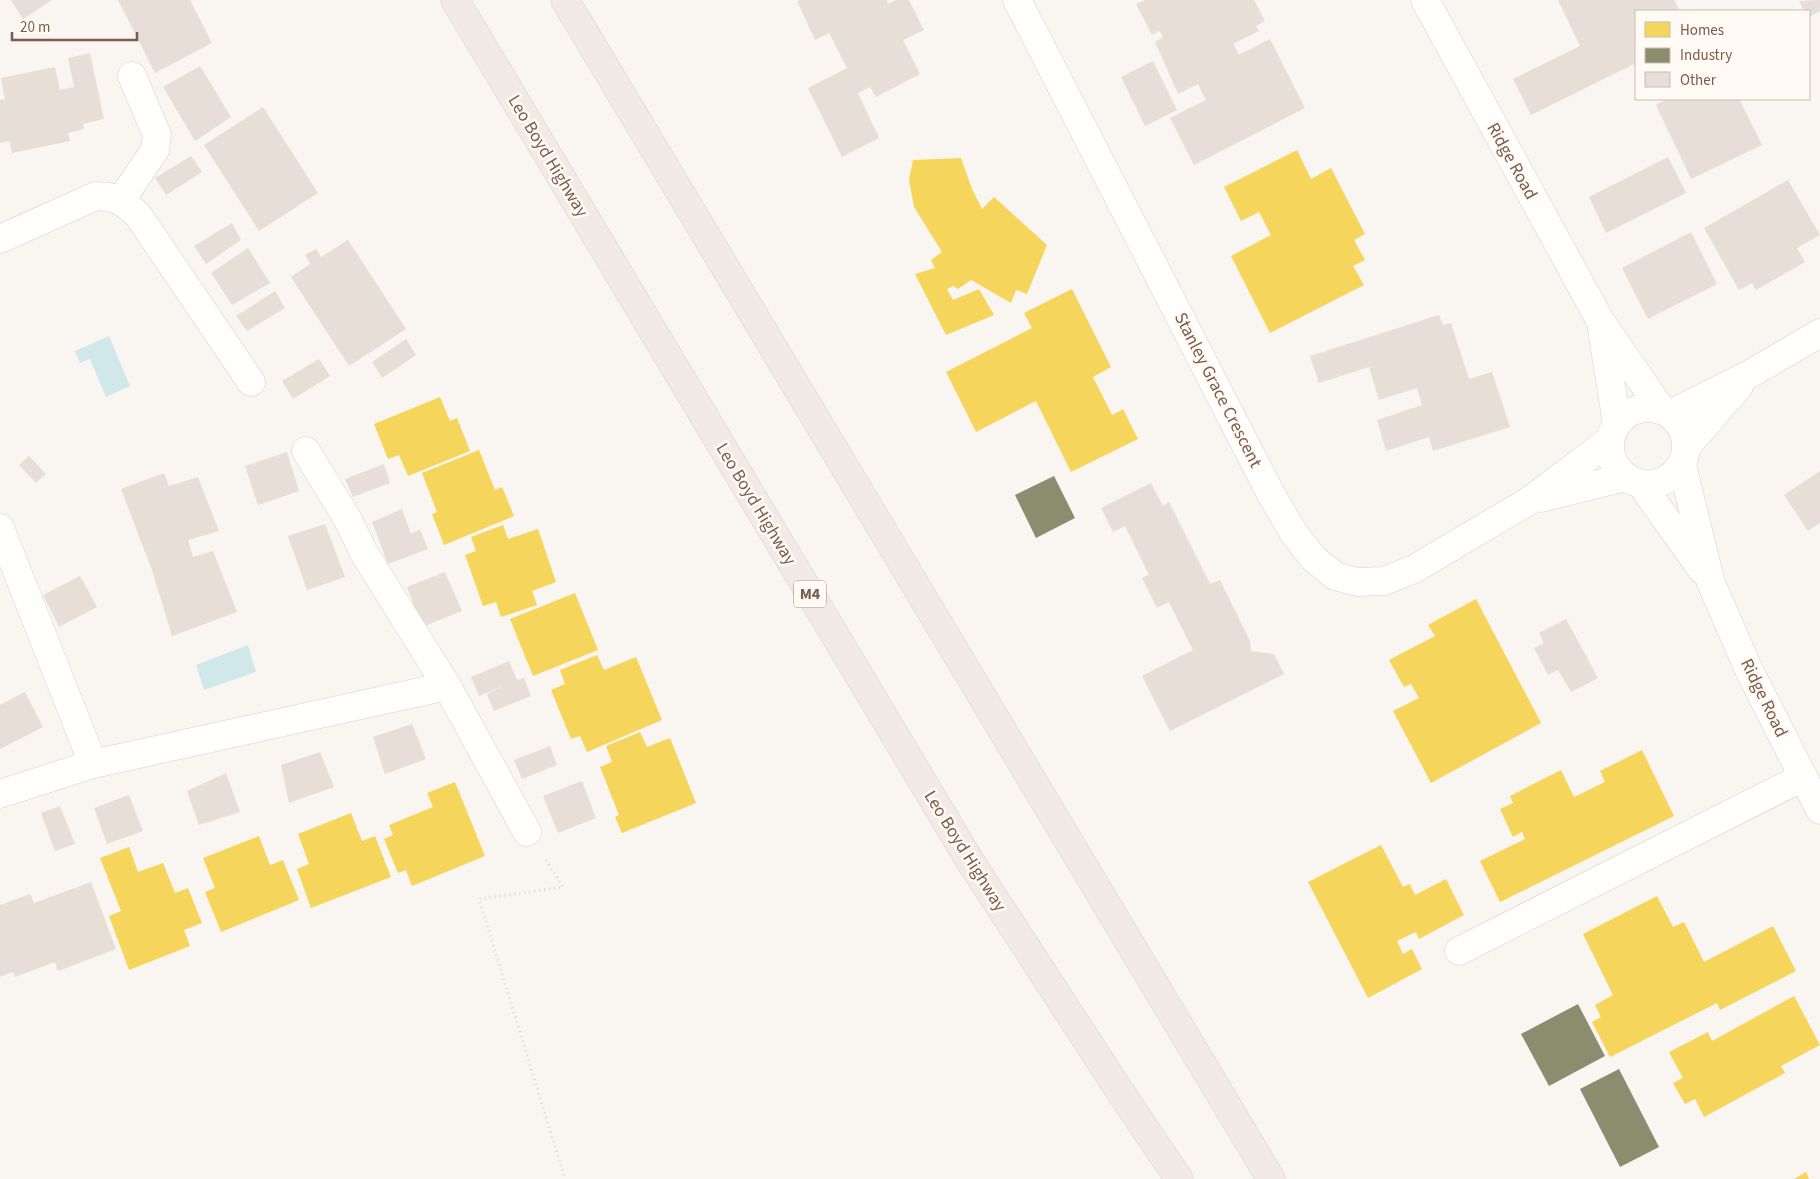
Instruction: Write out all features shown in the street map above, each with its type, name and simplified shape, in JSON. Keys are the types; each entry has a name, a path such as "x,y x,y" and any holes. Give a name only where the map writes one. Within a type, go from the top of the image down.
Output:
{"highway":[{"name":"Leo Boyd Highway","path":"455,0 970,861 1179,1179"},
{"path":"565,0 1271,1179"}],"street":[{"name":"Stanley Grace Crescent","path":"1017,0 1272,496 1293,532 1313,558 1335,576 1357,582 1384,581 1414,569 1529,501 1614,432"},
{"name":"Ridge Road","path":"1425,0 1601,322 1665,411"},
{"path":"121,200 156,150 157,142 157,135 132,76"},
{"path":"0,239 96,196 108,196 121,200 138,214 251,382"},
{"name":"Ridge Road","path":"1601,322 1614,432"},
{"path":"1665,411 1750,374 1820,333"},
{"path":"1684,455 1682,428 1665,411 1644,407 1629,413 1614,432 1611,454 1616,467 1634,481 1653,484 1665,481 1674,474 1684,455 1750,374"},
{"path":"306,451 347,518 364,553 447,686 527,832"},
{"name":"Ridge Road","path":"1684,455 1711,583 1749,670 1820,810"},
{"name":"Stanley Grace Crescent","path":"1529,501 1634,481"},
{"name":"Ridge Road","path":"1634,481 1711,583"},
{"path":"0,528 93,764"},
{"path":"0,794 93,764 447,686"},
{"path":"1459,951 1803,777"}],"path":[{"path":"563,887 480,899 564,1179"}],"water":[{"path":"109,336 130,386 106,397 90,359 80,363 75,351"},
{"path":"248,645 256,672 204,690 196,665"}],"building: Homes":[{"path":"1297,150 1311,179 1331,168 1365,234 1354,240 1365,260 1353,266 1364,285 1270,333 1231,256 1271,235 1259,212 1241,221 1224,187"},
{"path":"961,158 972,189 982,209 994,197 1047,245 1027,294 1016,290 1011,303 971,280 958,289 953,286 947,289 953,300 979,289 994,315 946,335 915,274 935,268 931,260 942,252 914,207 909,180 913,160"},
{"path":"1072,289 1111,367 1093,377 1112,415 1123,409 1138,439 1071,472 1036,401 976,432 946,372 1032,328 1024,313"},
{"path":"440,397 450,421 457,418 470,451 408,476 399,455 388,459 374,424"},
{"path":"479,450 495,490 502,487 514,516 444,545 432,514 437,512 422,473"},
{"path":"503,525 508,539 538,529 556,582 532,591 537,605 501,617 496,602 483,606 465,555 476,551 471,537"},
{"path":"575,593 598,650 533,676 510,619"},
{"path":"1476,599 1541,723 1431,783 1393,711 1419,698 1411,684 1404,687 1389,660 1435,636 1428,625"},
{"path":"597,655 604,670 636,657 662,720 587,752 580,736 571,739 551,690 565,684 560,670"},
{"path":"640,732 647,747 670,738 696,803 622,833 615,817 619,815 600,767 612,762 606,746"},
{"path":"1642,750 1674,816 1500,902 1480,861 1525,839 1522,832 1513,837 1500,809 1513,803 1510,796 1561,770 1574,797 1605,782 1600,771"},
{"path":"455,782 485,856 412,886 406,870 398,873 384,839 393,835 389,825 433,807 427,793"},
{"path":"351,813 362,841 375,836 391,877 311,908 297,869 309,864 298,834"},
{"path":"259,836 270,865 283,860 299,900 221,932 205,892 215,888 203,858"},
{"path":"1381,845 1403,887 1410,884 1415,895 1446,879 1464,915 1419,939 1416,932 1397,941 1403,954 1412,949 1422,969 1368,998 1308,882"},
{"path":"129,847 138,872 163,863 175,893 188,888 202,923 184,930 190,946 129,970 109,916 121,911 100,858"},
{"path":"1657,896 1673,927 1684,922 1704,962 1773,926 1796,971 1720,1010 1717,1003 1610,1057 1592,1022 1601,1017 1595,1005 1613,995 1583,934"},
{"path":"1794,996 1820,1045 1781,1066 1785,1073 1704,1117 1695,1099 1685,1104 1673,1083 1683,1078 1669,1052 1708,1032 1712,1041"},
{"path":"1806,1172 1809,1179 1794,1179"}],"building: Industry":[{"path":"1054,476 1075,518 1036,538 1015,495"},
{"path":"1578,1004 1605,1056 1549,1086 1521,1034"},
{"path":"1619,1069 1659,1147 1620,1167 1580,1089"}],"building: Other":[{"path":"11,0 52,0 23,19"},
{"path":"118,0 190,0 212,43 155,73"},
{"path":"887,0 888,4 896,0 909,0 924,30 903,40 920,74 876,97 870,87 858,93 879,138 842,157 808,88 847,68 829,33 815,40 797,1"},
{"path":"1145,0 1254,0 1265,21 1256,26 1259,31 1233,44 1239,55 1270,39 1305,108 1194,165 1170,118 1206,100 1198,84 1178,94 1155,42 1163,37 1160,31 1152,35 1136,4"},
{"path":"1558,0 1674,0 1679,10 1635,10 1635,63 1531,115 1513,79 1580,46"},
{"path":"1820,0 1820,11 1810,16 1810,10 1804,10 1799,1"},
{"path":"90,53 104,119 83,124 84,129 68,133 70,141 12,153 9,141 0,143 0,100 5,99 1,78 55,67 60,90 74,87 68,58"},
{"path":"1153,61 1177,110 1145,126 1121,77"},
{"path":"200,66 231,117 195,141 163,87"},
{"path":"1665,100 1740,100 1762,145 1691,179 1656,105"},
{"path":"263,107 318,193 259,231 204,145"},
{"path":"191,156 202,172 166,195 155,178"},
{"path":"1668,157 1686,193 1606,233 1589,197"},
{"path":"1788,180 1820,235 1797,248 1805,262 1756,290 1752,283 1739,290 1704,228"},
{"path":"232,223 241,240 206,264 194,246"},
{"path":"1691,232 1717,284 1648,319 1622,268"},
{"path":"348,240 406,329 349,366 291,277 310,264 305,255 316,249 321,257"},
{"path":"248,248 270,283 232,305 211,273"},
{"path":"275,291 285,308 247,331 236,316"},
{"path":"1439,315 1443,325 1451,323 1469,379 1492,372 1510,427 1433,451 1429,437 1386,451 1377,420 1422,405 1417,388 1379,400 1369,367 1319,383 1310,356"},
{"path":"406,339 416,355 382,378 372,362"},
{"path":"319,359 330,376 293,399 282,381"},
{"path":"287,452 299,491 258,505 245,466"},
{"path":"29,456 46,474 36,483 19,465"},
{"path":"384,464 390,483 353,497 345,479"},
{"path":"1820,471 1820,523 1808,531 1784,495"},
{"path":"164,473 169,486 198,477 219,531 188,540 193,557 213,551 237,612 172,636 152,570 121,489"},
{"path":"1151,483 1163,506 1169,502 1210,584 1220,580 1250,641 1251,651 1274,654 1284,674 1170,731 1142,676 1193,650 1169,602 1157,608 1142,578 1149,575 1125,526 1113,532 1101,508"},
{"path":"402,509 411,534 420,529 428,549 388,564 372,522"},
{"path":"325,524 345,577 307,590 288,536"},
{"path":"445,572 462,611 422,627 407,587"},
{"path":"80,576 97,607 59,627 43,595"},
{"path":"1566,619 1598,678 1571,692 1558,670 1548,675 1534,648 1544,643 1539,633"},
{"path":"509,661 517,680 524,678 531,696 494,711 487,694 505,685 479,696 471,677"},
{"path":"25,692 43,727 0,749 0,705"},
{"path":"412,724 426,759 385,774 373,737"},
{"path":"550,746 557,765 522,779 514,760"},
{"path":"320,752 334,787 289,803 281,765"},
{"path":"226,773 240,812 199,825 187,791"},
{"path":"582,781 596,818 558,833 543,796"},
{"path":"129,795 143,831 107,844 94,808"},
{"path":"60,806 75,844 55,851 41,813"},
{"path":"91,882 116,949 58,971 55,962 15,977 13,972 0,977 0,905 30,894 34,903"}]}
